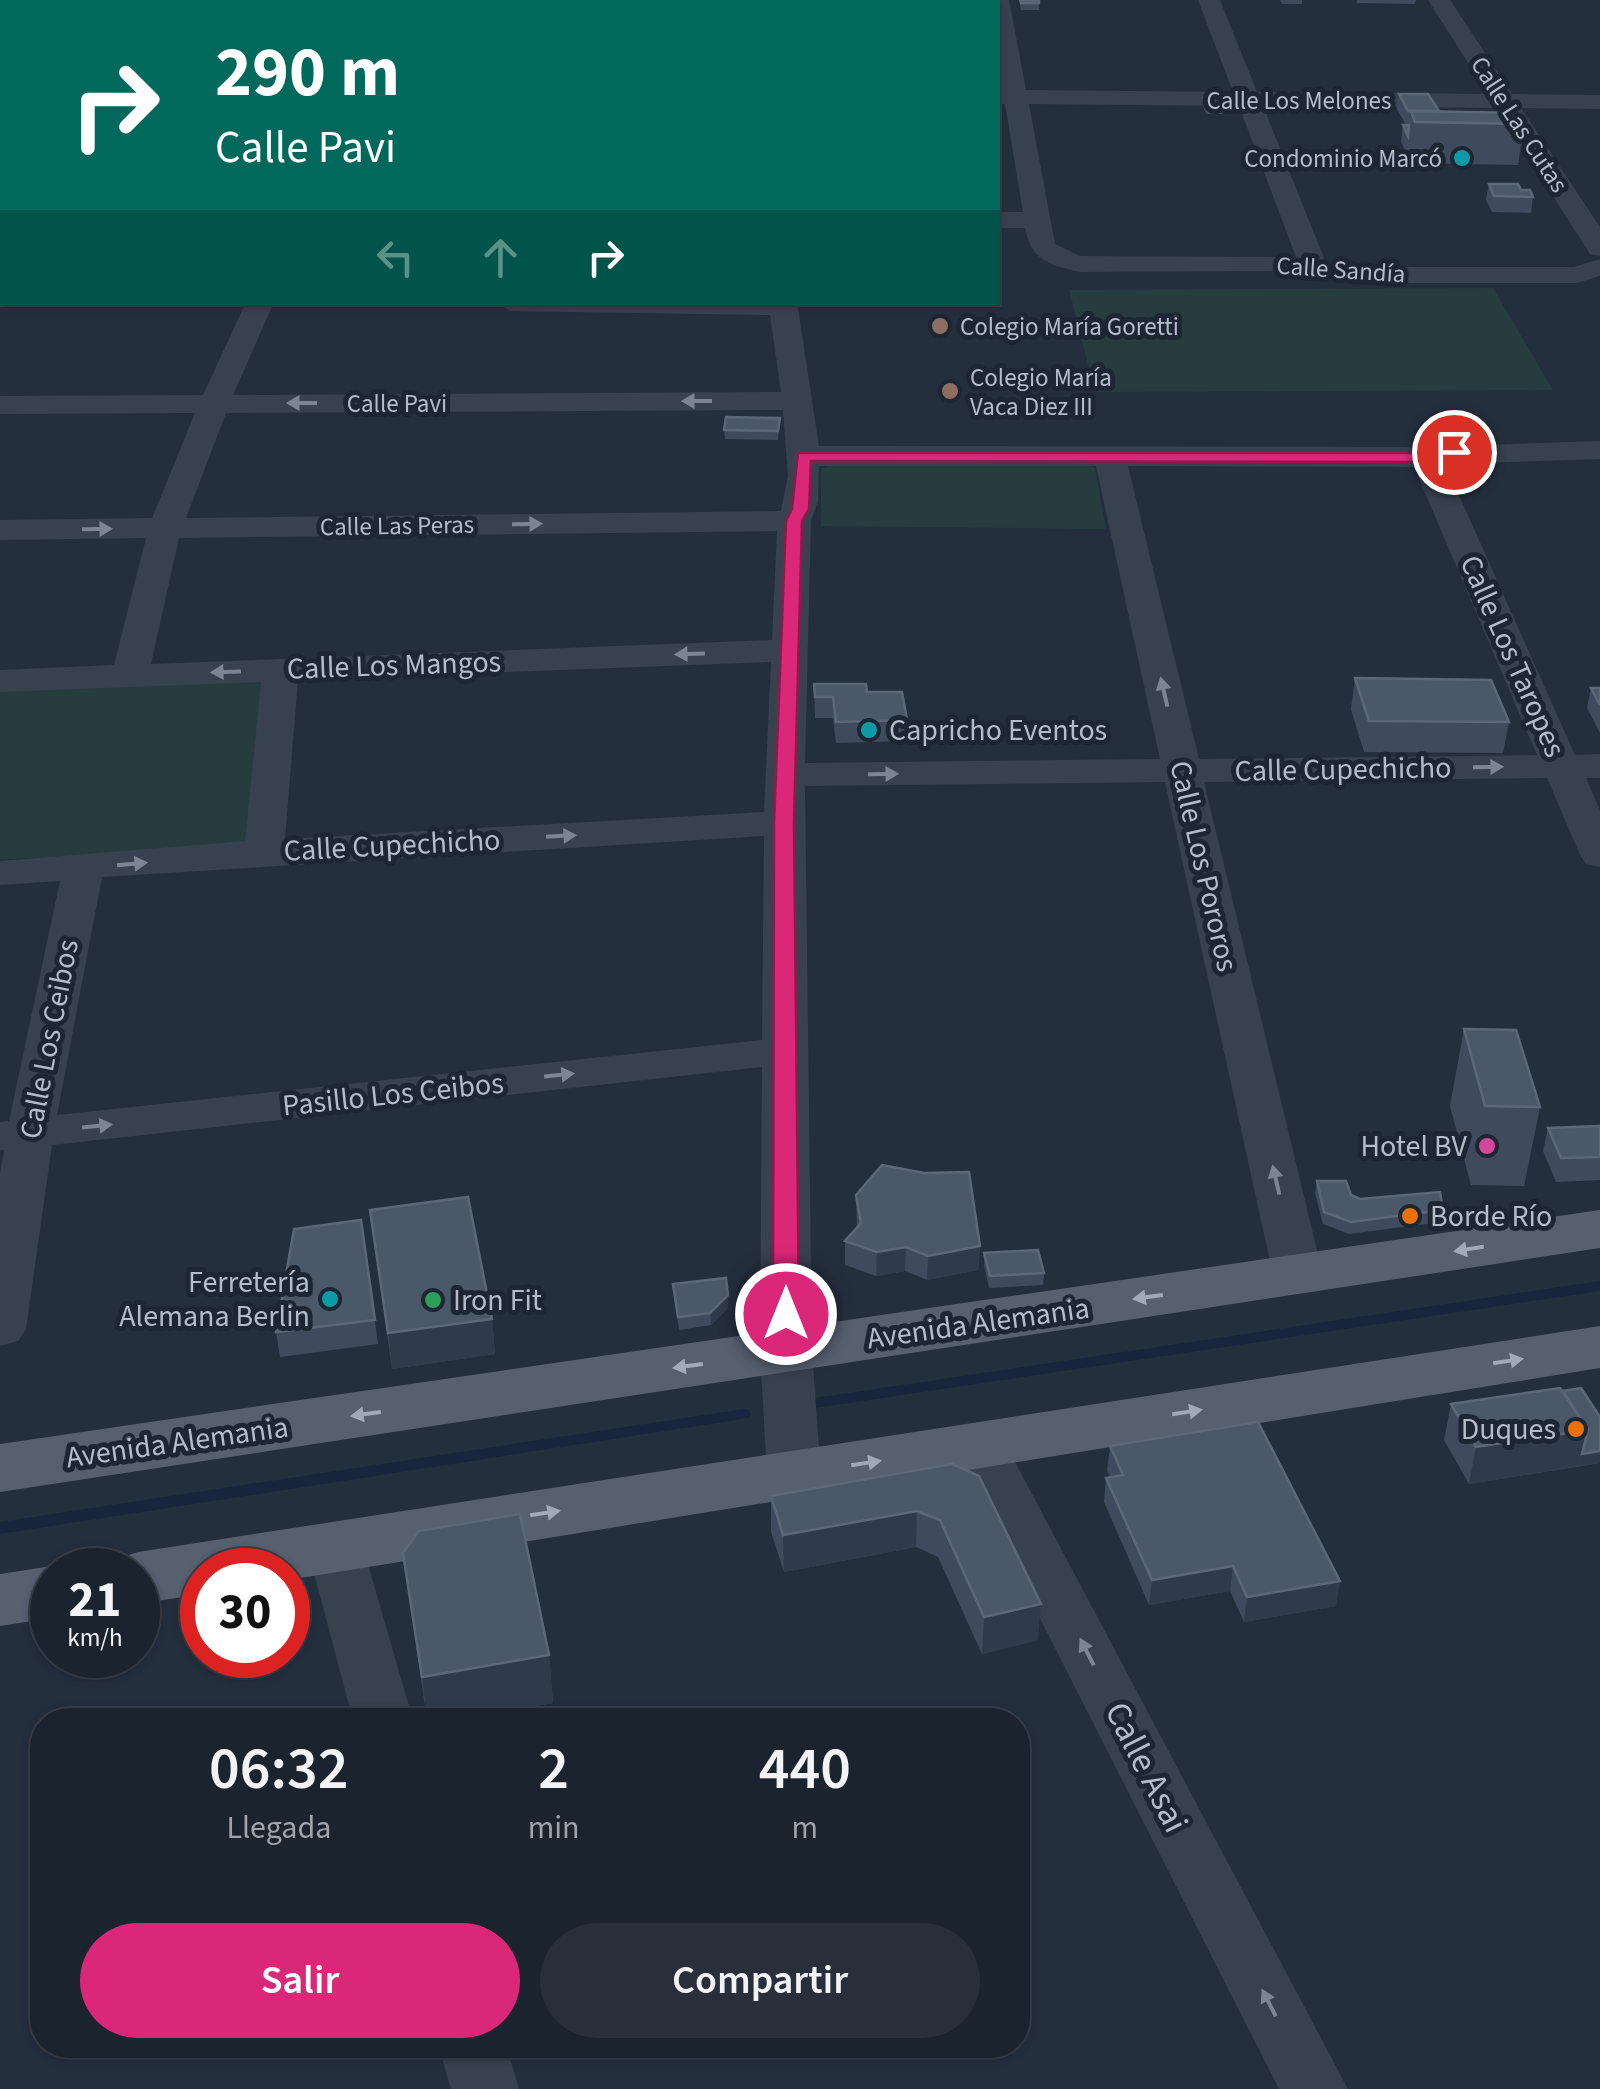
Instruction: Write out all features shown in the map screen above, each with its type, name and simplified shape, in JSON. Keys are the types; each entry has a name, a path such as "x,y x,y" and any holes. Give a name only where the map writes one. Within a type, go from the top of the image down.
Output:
{"main road":[{"name":"Avenida Alemania","path":"0,1468 1600,1229"},
{"path":"160,1575 979,1445 1594,1356"},
{"path":"0,1600 30,1595"}],"street":[{"path":"1209,0 1314,267"},
{"name":"Calle Las Cutas","path":"1439,0 1600,248"},
{"path":"1000,24 1006,97 1039,220 1000,220"},
{"name":"Calle Los Melones","path":"1006,97 1600,102"},
{"name":"Calle Sandía","path":"1039,220 1042,247 1057,258 1080,264 1283,263 1348,275 1577,275 1600,267"},
{"path":"130,676 164,528 259,305"},
{"path":"783,305 804,456 801,509 794,521 784,823 786,1351 794,1474"},
{"name":"Calle Pavi","path":"0,405 795,400"},
{"path":"804,456 1426,458 1454,452 1600,450"},
{"name":"Calle Los Pororos","path":"1110,457 1298,1275"},
{"name":"Calle Los Taropes","path":"1426,458 1581,766 1600,855"},
{"name":"Calle Las Peras","path":"0,530 794,521"},
{"name":"Calle Los Mangos","path":"0,681 788,650"},
{"path":"264,852 280,670"},
{"name":"Calle Cupechicho","path":"786,775 1581,766"},
{"name":"Calle Cupechicho","path":"0,873 264,852 784,823"},
{"name":"Calle Los Ceibos","path":"0,1329 15,1134 83,868"},
{"name":"Pasillo Los Ceibos","path":"15,1134 786,1051"},
{"name":"Calle Asai","path":"979,1445 1314,2089"},
{"path":"335,1547 380,1708"},
{"path":"476,2058 485,2089"}],"green space":[{"path":"1493,288 1553,390 1095,392 1069,290"},
{"path":"1086,463 1095,468 1106,529 821,526 821,469 833,464"},
{"path":"267,672 252,845 0,860 0,687"}],"building":[{"path":"1399,94 1428,94 1439,111 1408,111"},
{"path":"1204,98 1227,101 1230,106 1207,106"},
{"path":"1411,111 1519,113 1524,124 1415,122"},
{"path":"1489,184 1518,184 1521,190 1530,190 1533,197 1494,196"},
{"path":"726,417 780,418 778,431 724,430"},
{"path":"1355,678 1491,680 1509,722 1369,721"},
{"path":"814,684 866,684 867,692 902,692 907,720 836,722 833,697 815,697"},
{"path":"1591,688 1600,688 1600,705"},
{"path":"1464,1029 1516,1030 1540,1107 1485,1106"},
{"path":"1600,1126 1600,1157 1561,1158 1548,1128"},
{"path":"882,1165 924,1173 969,1172 980,1246 928,1256 906,1247 877,1252 845,1241 861,1223 856,1195"},
{"path":"1317,1181 1346,1181 1351,1195 1360,1199 1440,1192 1443,1210 1351,1222 1324,1212"},
{"name":"Iron Fit","path":"468,1197 492,1319 388,1333 370,1210"},
{"name":"Ferretería Alemana Berlin","path":"361,1220 375,1320 276,1332 294,1229"},
{"path":"1038,1250 1044,1273 990,1276 984,1253"},
{"path":"726,1278 728,1295 710,1313 678,1317 673,1284"},
{"path":"1560,1388 1588,1430 1476,1447 1451,1404"},
{"path":"1581,1388 1600,1417 1600,1451 1582,1454 1588,1430 1563,1391"},
{"path":"1258,1422 1340,1581 1247,1597 1233,1566 1152,1580 1106,1478 1123,1475 1110,1446"},
{"path":"952,1464 979,1476 1041,1604 984,1617 940,1520 917,1511 783,1535 771,1496"},
{"path":"520,1514 549,1655 422,1677 403,1553 419,1531"}],"waterway":[{"path":"815,1403 1600,1286"},
{"path":"0,1528 744,1414"}],"place":[{"name":"Condominio Marcó","path":"1462,158"},
{"name":"Colegio María Goretti","path":"940,326"},
{"name":"Colegio María Vaca Diez III","path":"950,391"},
{"name":"Capricho Eventos","path":"869,730"},
{"name":"Hotel BV","path":"1487,1146"},
{"name":"Borde Río","path":"1410,1216"},
{"name":"Ferretería Alemana Berlin","path":"330,1299"},
{"name":"Iron Fit","path":"433,1300"},
{"name":"Duques","path":"1576,1429"}],"route":[{"path":"786,1314 784,823 794,521 801,509 804,456 1426,458 1454,452"}]}
